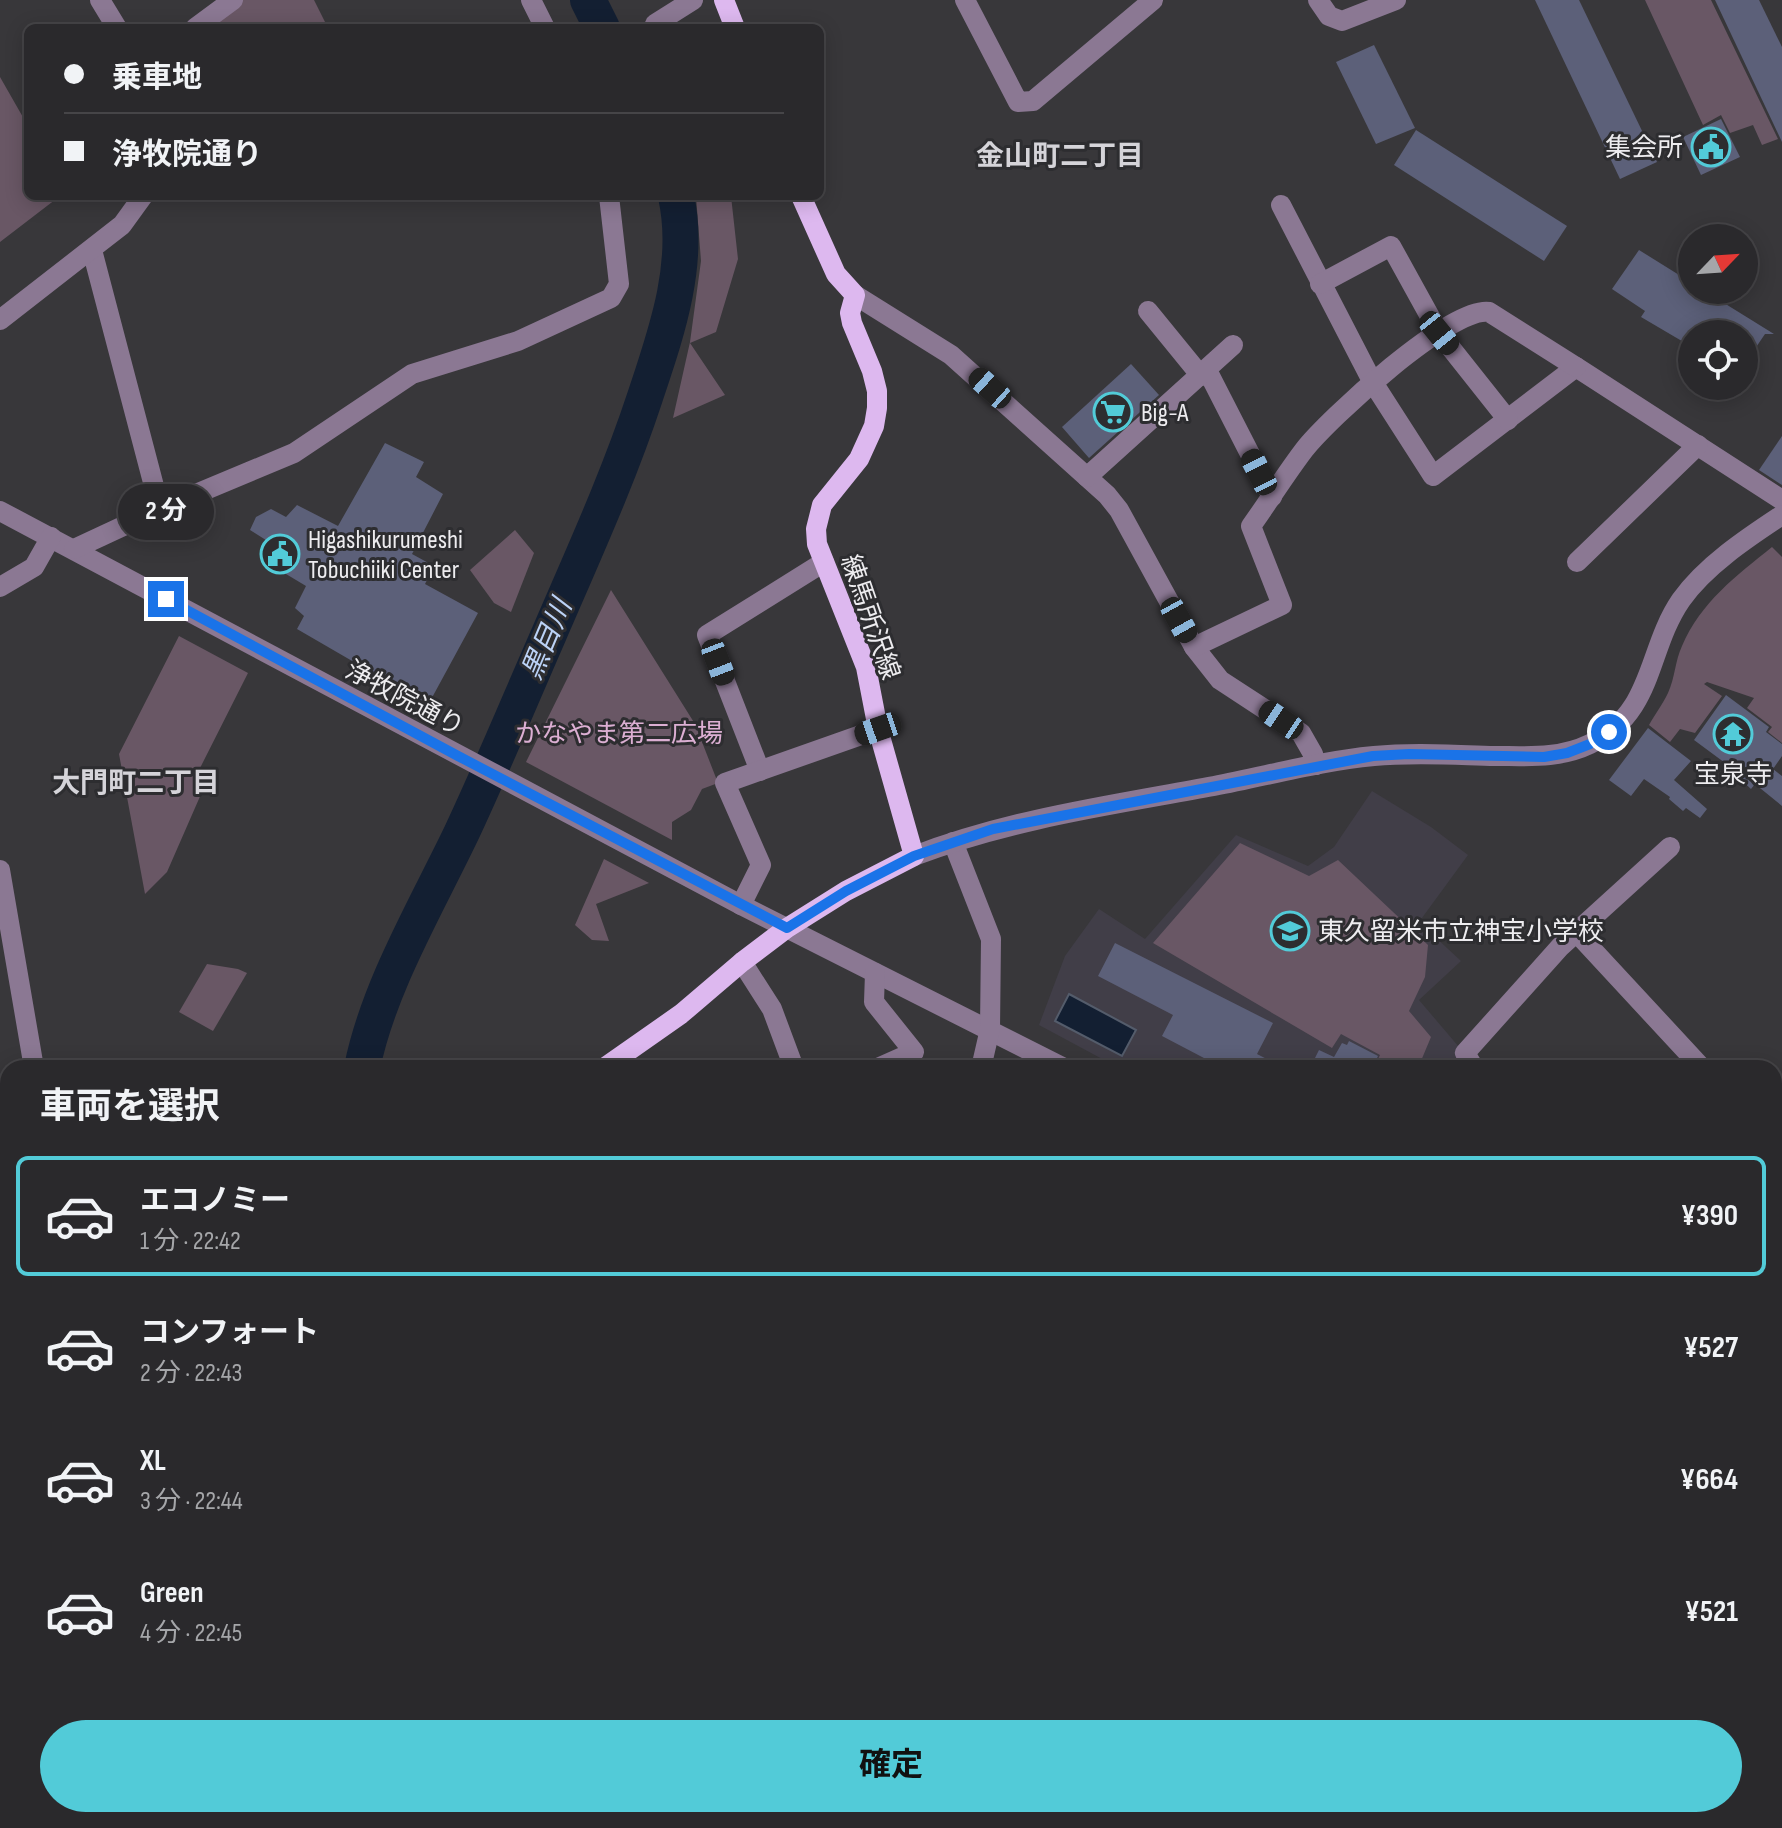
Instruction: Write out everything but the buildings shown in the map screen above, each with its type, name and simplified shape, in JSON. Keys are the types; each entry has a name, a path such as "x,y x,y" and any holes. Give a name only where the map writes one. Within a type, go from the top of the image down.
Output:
{"main road":[{"path":"724,0 733,24"},
{"path":"803,200 836,274 855,295"},
{"name":"練馬所沢線","path":"855,295 850,313 872,371 877,408 874,426 859,459 822,505 816,529 817,544 866,667 878,729 914,856"},
{"path":"615,1060 681,1014 787,928 846,891 914,856"}],"street":[{"path":"100,0 115,24"},
{"path":"200,24 233,0"},
{"path":"531,0 543,24"},
{"path":"655,24 693,0"},
{"path":"965,0 1018,102 1033,101 1153,0"},
{"path":"1318,0 1329,16 1342,21 1396,0"},
{"path":"0,320 122,225 140,200"},
{"path":"74,549 294,453 412,374 518,341 611,298 619,284 609,200"},
{"path":"1281,205 1372,381 1433,476 1576,367"},
{"path":"1320,284 1391,246 1439,333 1508,420"},
{"path":"92,250 160,509"},
{"path":"855,295 951,355 1087,477 1119,510 1194,647 1220,680 1301,733 1316,765"},
{"path":"1148,311 1204,373 1272,497"},
{"path":"1194,647 1282,605 1251,526 1305,449 1372,381 1439,333 1480,311 1489,312 1782,500"},
{"path":"1087,477 1233,345"},
{"path":"1577,562 1698,445"},
{"name":"浄牧院通り","path":"0,511 741,905 1049,1060"},
{"path":"914,856 1029,821 1316,765 1409,754 1544,757 1567,753 1590,744 1609,732 1638,700 1670,618 1694,585 1782,515"},
{"path":"0,587 34,567 51,537"},
{"path":"760,771 707,635 824,562"},
{"path":"741,905 761,865 725,783 878,729"},
{"path":"953,842 991,939 990,1029 983,1060"},
{"path":"1469,1060 1465,1053 1523,986 1576,932 1670,847"},
{"path":"0,870 9,976 32,1060"},
{"path":"1576,932 1695,1060"},
{"path":"742,962 772,1009 791,1060"},
{"path":"875,973 874,1002 914,1052 896,1060"}],"shaded area":[{"name":"東久留米市立神宝小学校","path":"1372,791 1431,827 1468,855 1419,922 1461,961 1419,1000 1459,1047 1464,1060 1104,1060 1039,1025 1065,956 1099,909 1145,939 1236,835 1308,866 1334,847"}],"green space":[{"path":"237,0 314,0 326,24 204,24"},
{"path":"1645,0 1711,0 1778,139 1762,145 1753,125 1730,133 1721,115 1703,125"},
{"path":"0,77 24,119 24,200 55,200 0,242"},
{"path":"696,200 731,200 738,259 716,332 690,343 725,395 673,418 690,342 701,261"},
{"path":"515,530 534,553 511,612 494,603 470,570"},
{"path":"1772,547 1782,557 1782,743 1768,732 1772,727 1747,708 1754,698 1707,682 1704,684 1722,696 1695,733 1680,729 1670,742 1649,725 1668,693 1690,630 1709,603"},
{"name":"かなやま第二広場","path":"611,590 695,724 718,783 702,789 691,810 672,822 672,840 526,762"},
{"path":"179,636 248,673 196,776 205,785 167,872 145,894 119,754"},
{"path":"1240,843 1309,876 1338,860 1428,945 1425,977 1409,1011 1431,1037 1421,1060 1378,1060 1380,1055 1341,1034 1332,1048 1153,943"},
{"path":"604,859 649,883 596,904 609,941 592,940 575,925"},
{"path":"207,964 247,973 213,1031 179,1012"}],"water":[{"path":"1069,994 1136,1030 1122,1056 1055,1021"}],"waterway":[{"name":"黒目川","path":"588,0 600,24"},
{"name":"黒目川","path":"364,1060 391,978 484,784 600,517 635,427 674,298 680,247 677,200"}],"place":[{"name":"集会所","path":"1711,147"},
{"name":"Big-A","path":"1113,412"},
{"name":"Higashikurumeshi Tobuchiiki Center","path":"280,554"},
{"name":"宝泉寺","path":"1733,734"},
{"name":"東久留米市立神宝小学校","path":"1290,931"}],"district":[{"name":"金山町二丁目","path":"1060,155"},
{"name":"大門町二丁目","path":"136,782"}],"route":[{"path":"166,599 787,928 846,891 914,856 993,829 1373,756 1544,757 1567,753 1609,732"}]}
